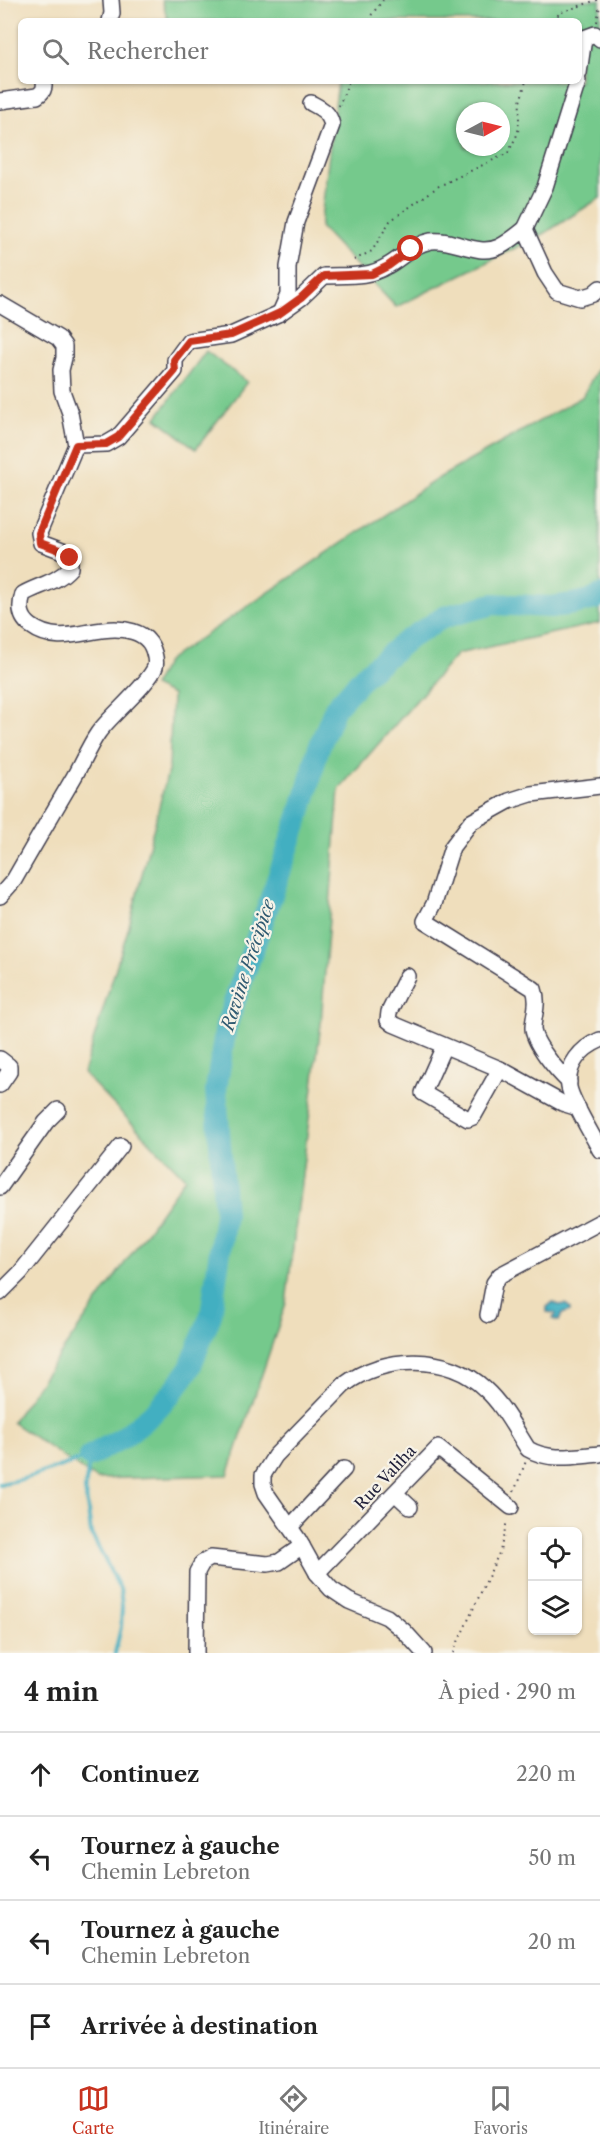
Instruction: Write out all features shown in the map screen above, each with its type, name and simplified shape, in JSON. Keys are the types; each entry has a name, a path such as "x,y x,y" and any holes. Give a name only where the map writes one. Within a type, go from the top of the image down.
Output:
{"street":[{"path":"111,0 111,18"},
{"path":"582,52 584,38 598,36"},
{"path":"0,101 36,96 42,93 44,84"},
{"path":"76,445 106,444 118,437 175,371 174,360 189,341 231,335 280,313 301,298 324,276 372,274 388,266 411,249 429,241 448,241 483,251 501,247 525,229 545,187 577,84"},
{"path":"280,313 288,295 288,267 296,222 332,125 326,112 312,103"},
{"path":"525,229 545,273 557,291 580,298 593,294 600,288"},
{"path":"0,304 58,338 64,346 61,370 62,391 70,413 76,445 39,533 40,543 65,552 70,558 70,568 62,577 36,586 23,594 19,606 25,621 38,632 53,636 90,633 114,628 127,630 142,635 150,642 155,658 155,667 98,733 14,880 0,896"},
{"path":"569,1082 557,1071 534,1037 532,1029 538,999 534,989 425,921 434,904 452,847 471,822 509,801 531,794 600,786"},
{"path":"407,976 389,1012 388,1020 393,1024 500,1068 562,1103 578,1108"},
{"path":"600,1040 582,1051 570,1066 569,1082 578,1108 600,1150"},
{"path":"444,1046 423,1093 468,1119 473,1117 500,1068"},
{"path":"0,1059 9,1066 9,1072 0,1084"},
{"path":"0,1187 46,1122 58,1110"},
{"path":"1,1289 20,1273 121,1146"},
{"path":"488,1315 494,1283 500,1275 600,1222"},
{"path":"424,1653 404,1631 387,1617 349,1601 330,1589 317,1573 290,1527 266,1493 263,1475 275,1456 344,1385 355,1377 403,1362 417,1362 452,1369 472,1379 491,1395 528,1449 539,1455 562,1457 600,1454"},
{"name":"Rue Valiha","path":"317,1573 438,1448 511,1507"},
{"path":"290,1527 344,1469"},
{"path":"396,1493 410,1507"},
{"path":"196,1653 197,1572 202,1563 211,1558 268,1564 279,1562 302,1546"}],"path":[{"path":"371,18 383,0"},
{"path":"557,18 560,13 597,0"},
{"path":"598,36 600,4"},
{"path":"332,125 348,84"},
{"path":"353,261 372,251 390,221 439,186 508,153 518,133 520,102 525,84"},
{"path":"453,1653 500,1551 518,1479 532,1451"}],"green space":[{"path":"162,0 600,0 600,198 542,235 396,307 320,227 338,84 582,84 582,18 167,18"},
{"path":"206,351 247,382 196,449 156,418"},
{"path":"600,364 600,623 457,654 339,789 321,1023 286,1303 228,1475 96,1479 12,1422 185,1178 83,1073 129,926 169,767 172,695 153,686 168,660 437,479 582,397"}],"water":[{"path":"553,1302 559,1305 566,1304 570,1308 570,1311 562,1314 559,1321 552,1319 555,1313 547,1312 547,1307"}],"waterway":[{"name":"Ravine Précipice","path":"90,1456 122,1438 151,1415 171,1394 189,1370 211,1315 225,1214 216,1090 226,1026 306,795 318,750 335,708 365,675 407,640 444,617 493,604 551,607 595,599 600,595"},
{"name":"Ravine Précipice","path":"0,1484 27,1478 90,1456 85,1489 91,1533 120,1589 121,1627 115,1653"}],"route":[{"path":"70,558 65,552 40,543 39,533 76,445 106,444 118,437 175,371 174,360 189,341 231,335 280,313 301,298 324,276 372,274 388,266 411,249"}]}
